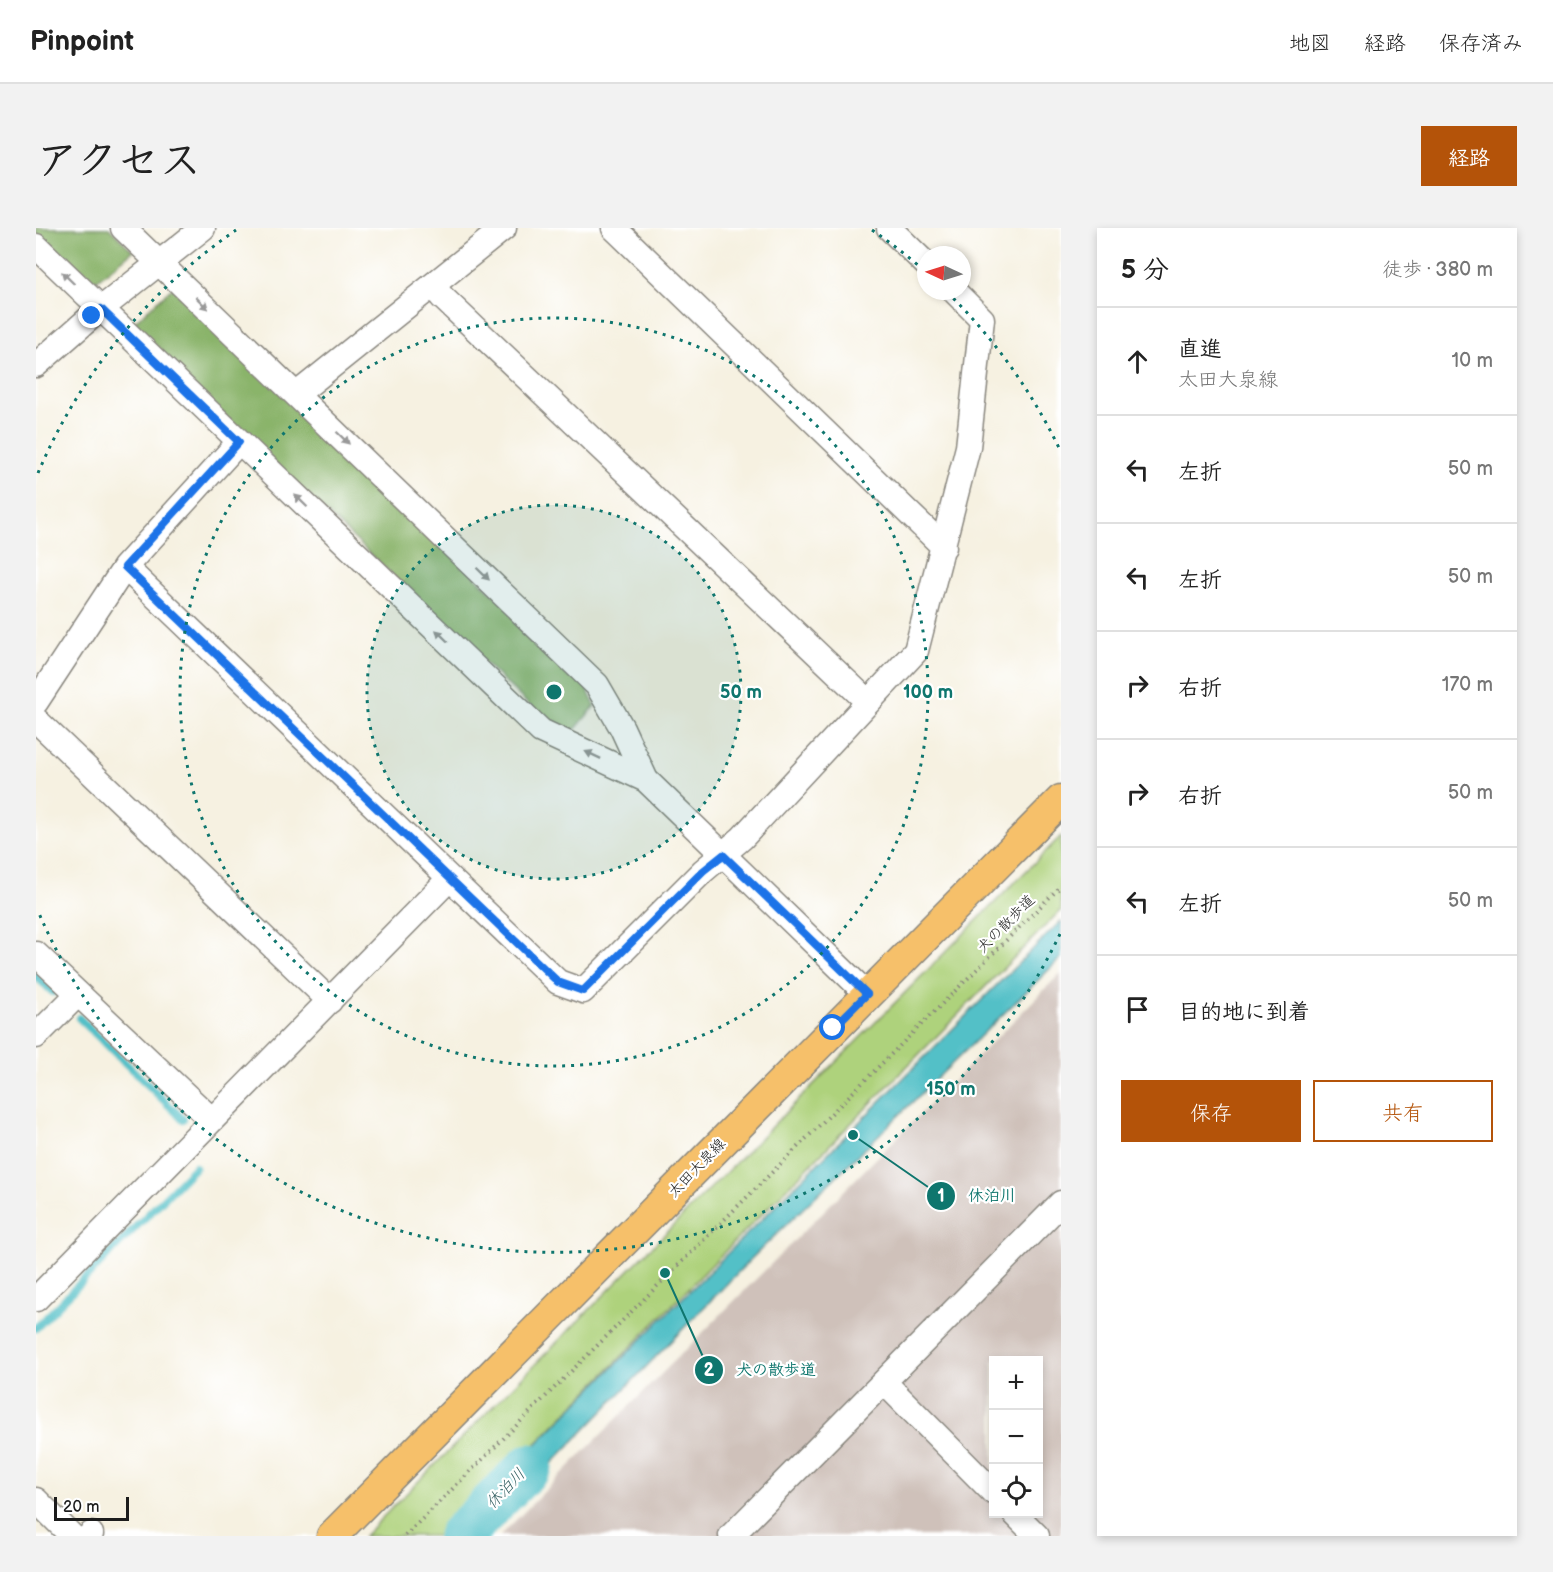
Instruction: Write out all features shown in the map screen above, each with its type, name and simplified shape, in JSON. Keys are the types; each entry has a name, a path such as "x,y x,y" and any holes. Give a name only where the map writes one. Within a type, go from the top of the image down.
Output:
{"main road":[{"name":"太田大泉線","path":"332,1536 1061,800"}],"street":[{"path":"123,228 597,685 622,729 646,780"},
{"path":"36,364 203,228"},
{"path":"297,394 504,228"},
{"path":"614,228 944,547"},
{"path":"889,228 917,255"},
{"path":"36,246 541,731 646,780 867,994"},
{"path":"433,285 442,297 867,701"},
{"path":"125,567 558,982 583,991 703,871 742,838 867,701 916,651 968,447 982,319 963,300"},
{"path":"36,702 125,567 239,442"},
{"path":"36,720 330,1001"},
{"path":"36,1299 448,879"},
{"path":"36,954 212,1120"},
{"path":"36,1036 78,994"},
{"path":"731,1536 1061,1203"},
{"path":"884,1382 989,1488"},
{"path":"36,1500 84,1535"},
{"path":"1019,1518 1037,1536"}],"path":[{"name":"犬の散歩道","path":"405,1536 1061,886"}],"shaded area":[{"path":"1061,973 1061,1536 500,1536"}],"green space":[{"path":"36,228 109,228 133,251 90,286 36,233"},
{"path":"173,287 583,680 595,706 573,732 548,723 130,326"},
{"path":"1061,836 1061,910 445,1536 364,1536"}],"water":[{"path":"1061,921 1061,958 752,1258 496,1521 480,1500"}],"waterway":[{"path":"36,976 53,992"},
{"path":"79,1018 183,1119"},
{"path":"36,1328 195,1167"},
{"name":"休泊川","path":"460,1536 530,1466"}],"place":[{"name":"休泊川","path":"853,1135"},
{"name":"犬の散歩道","path":"665,1273"}],"route":[{"path":"92,316 101,309 239,442 125,567 448,879 558,982 583,991 703,871 723,855 867,994 833,1028"}]}
